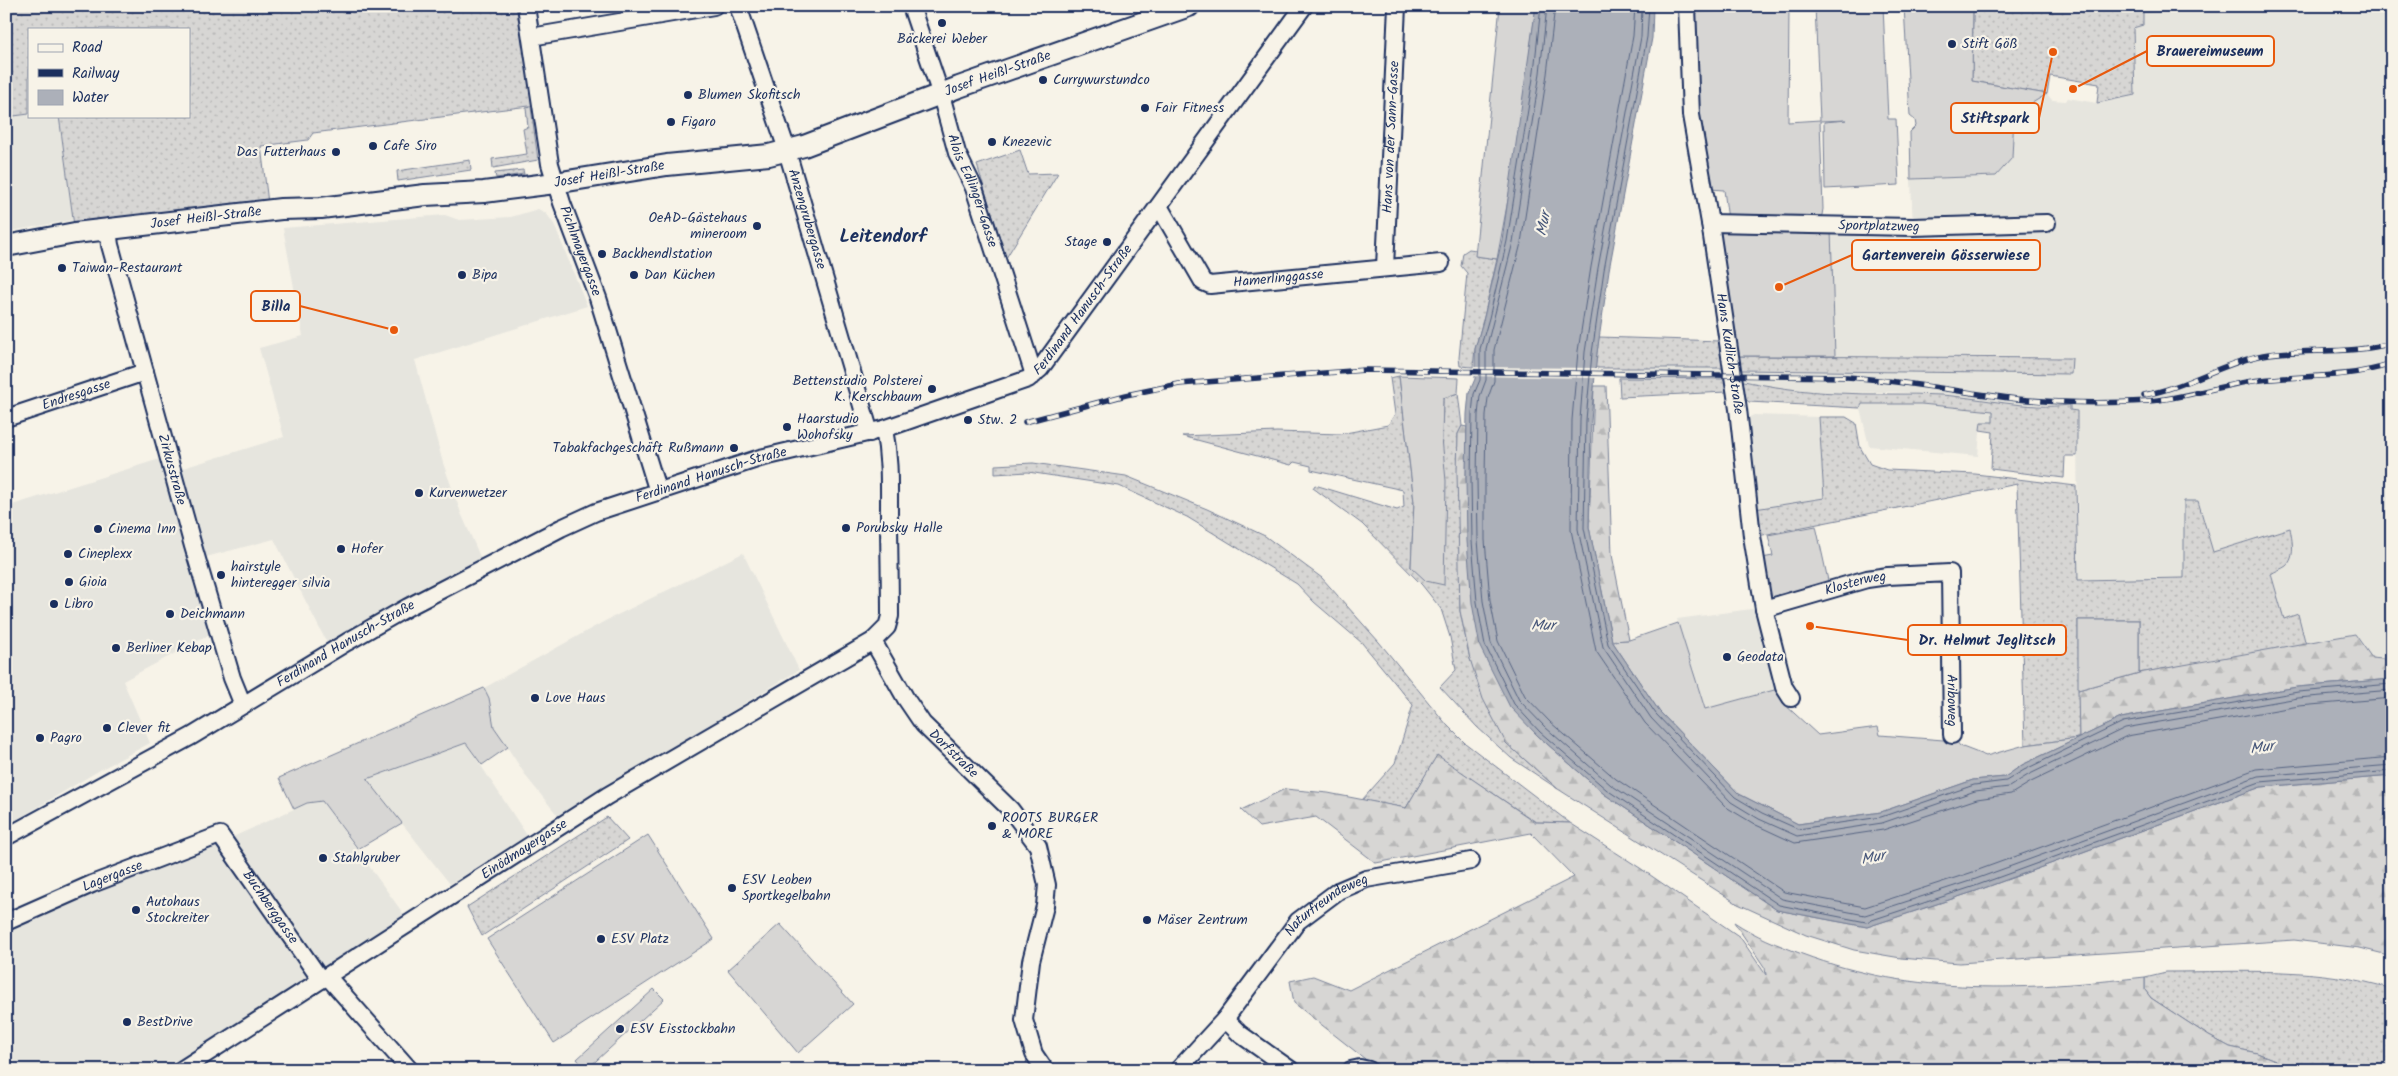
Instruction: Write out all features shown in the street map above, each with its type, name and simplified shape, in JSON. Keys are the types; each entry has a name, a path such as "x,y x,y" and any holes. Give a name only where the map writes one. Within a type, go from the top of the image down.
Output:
{"main road":[{"name":"Josef Heißl-Straße","path":"6,246 75,233 281,209 321,208 425,195 484,192 667,166 769,155 787,151 1183,7"}],"street":[{"name":"Pichlmayergasse","path":"526,6 550,164 555,183 598,298 658,492"},
{"path":"530,37 714,6"},
{"name":"Anzengrubergasse","path":"738,6 877,431"},
{"name":"Alois Edlinger-Gasse","path":"911,6 941,95 957,153 974,188 1034,375"},
{"name":"Ferdinand Hanusch-Straße","path":"6,837 162,753 393,616 541,537 596,512 760,458 877,431 1019,383 1034,375 1304,6"},
{"name":"Hans von der Sann-Gasse","path":"1385,268 1397,6"},
{"name":"Hans Kudlich-Straße","path":"1687,6 1691,115 1710,223 1764,609 1784,687 1791,698"},
{"name":"Hamerlinggasse","path":"1159,206 1203,282 1210,285 1441,263"},
{"name":"Sportplatzweg","path":"1710,223 1913,227 2048,223"},
{"name":"Zirkusstraße","path":"108,230 110,246 201,574 232,678 243,704"},
{"name":"Endresgasse","path":"6,418 145,372"},
{"path":"873,641 887,627 890,616 889,510 891,492 889,454 877,431"},
{"name":"Klosterweg","path":"1764,609 1867,579 1888,576 1950,574"},
{"name":"Ariboweg","path":"1950,574 1952,735"},
{"name":"Einödmayergasse","path":"181,1070 607,796 873,641"},
{"name":"Dorfstraße","path":"873,641 906,699 923,724 1011,810 1038,846 1047,886 1045,906 1031,960 1024,1020 1034,1054 1045,1070"},
{"name":"Buchberggasse","path":"220,835 324,978 410,1070"},
{"name":"Lagergasse","path":"6,922 104,879 220,835"},
{"name":"Naturfreundeweg","path":"1178,1070 1225,1019 1298,921 1338,890 1366,879 1471,862"},
{"path":"1225,1019 1240,1034 1291,1070"},
{"path":"1351,1070 1360,1068 1369,1070"}],"shaded area":[{"path":"2183,6 2284,6 2285,12 2392,10 2392,660 2372,658 2355,634 2306,645 2298,615 2284,619 2271,573 2286,566 2290,528 2213,552 2198,501 2184,501 2184,578 2078,580 2077,411 2070,410 2070,405 2003,405 1943,395 1891,392 1838,393 1780,389 1738,379 1619,378 1619,369 1723,368 1723,370 1737,371 2071,374 2071,357 1835,356 1831,230 1913,231 1911,179 1996,176 2012,158 2014,114 2047,94 2052,100 2066,101 2068,98 2097,103 2135,95 2133,28 2142,12 2183,11"},
{"path":"28,114 28,118 59,118 73,220 6,232 6,117"},
{"path":"538,209 546,213 554,224 587,306 415,360 443,463 461,513 481,559 327,643 274,539 206,557 180,469 284,437 259,348 303,336 283,228 445,215 459,220 511,217"},
{"path":"1862,404 1921,404 1994,411 1993,423 1981,422 1978,456 1869,446 1860,408"},
{"path":"1754,415 1819,417 1824,498 1755,509 1745,419"},
{"path":"163,458 213,633 123,681 150,743 100,770 6,826 6,507"},
{"path":"743,553 799,670 559,817 528,779 494,727 489,698 484,688 605,621"},
{"path":"1759,608 1778,689 1705,709 1677,619"},
{"path":"466,743 528,837 450,884 367,779"},
{"path":"322,801 405,916 163,1070 6,1070 6,927 208,841 233,837 307,803"}],"green space":[{"path":"6,6 522,6 537,105 313,133 308,140 261,146 269,211 75,233 59,118 190,118 190,28 28,28 28,114 6,117"},
{"path":"1500,6 1536,6 1516,157 1497,259 1475,256"},
{"path":"1727,6 1789,6 1788,122 1820,120 1815,6 1883,6 1888,119 1896,119 1899,185 1825,189 1824,122 1847,120 1820,121 1823,209 1821,221 1728,219 1724,190 1710,189 1698,125 1693,13 1727,11"},
{"path":"1904,6 1973,6 1972,81 2047,94 2014,114 2012,158 1996,176 1911,179 1910,132 1916,126 1915,120 1910,116"},
{"path":"1973,6 2183,6 2183,11 2143,12 2143,25 2133,28 2135,95 2097,103 2099,84 2050,76 2047,94 1972,81"},
{"path":"531,107 538,160 493,168 492,159 527,154 523,129 528,127 526,108"},
{"path":"1020,150 1028,174 1058,173 1006,258 977,165"},
{"path":"470,160 471,170 398,181 397,171"},
{"path":"523,170 524,174 496,178 495,173"},
{"path":"1720,229 1831,230 1835,356 1735,356 1717,233"},
{"path":"1469,249 1476,250 1476,256 1497,259 1475,349 1473,367 1460,366 1459,358 1467,273 1461,266 1463,253"},
{"path":"1599,337 1720,341 1723,368 1595,368"},
{"path":"1735,356 2072,358 2071,374 1738,370"},
{"path":"1399,376 1414,502 1411,567 1442,438 1443,398 1458,393 1462,426 1458,434 1460,611 1470,659 1506,743 1558,789 1511,758 1477,727 1440,687 1456,670 1450,637 1441,609 1422,585 1362,524 1313,488 1315,485 1397,510 1404,507 1403,490 1311,470 1311,466 1294,462 1291,465 1182,436 1277,432 1340,434 1388,425 1395,414 1390,378"},
{"path":"1399,376 1459,378 1458,393 1443,398 1442,438 1446,481 1444,585 1426,581 1411,567 1414,502"},
{"path":"1619,378 1725,379 1727,392 1620,397"},
{"path":"1739,380 1812,392 1941,395 2021,405 2070,405 2070,410 2077,411 2077,456 2065,456 2064,478 1991,469 1993,432 1980,430 1981,422 1993,422 1993,411 1921,404 1862,404 1860,408 1749,402 1739,394"},
{"path":"1594,386 1606,386 1612,555 1629,640 1612,641 1589,527"},
{"path":"1819,417 1846,417 1856,423 1860,447 1870,464 1887,470 1975,474 2076,486 2078,580 2184,578 2184,501 2198,501 2213,552 2290,528 2292,538 2291,558 2286,566 2271,574 2284,619 2298,614 2306,645 2139,673 2139,620 2078,620 2079,738 2025,745 2017,484 1758,536 1755,509 1824,498"},
{"path":"1462,426 1467,427 1466,479 1537,735 1604,794 1777,910 1867,927 1976,891 2261,787 2392,776 2392,956 2360,948 2294,940 1959,963 1901,958 1854,950 1806,935 1738,904 1558,789 1506,743 1483,699 1470,659 1460,611 1457,472 1458,434"},
{"path":"1033,463 1126,476 1207,509 1265,536 1322,578 1379,642 1447,725 1465,743 1570,823 1536,822 1437,756 1406,808 1362,800 1395,763 1413,705 1362,643 1314,602 1297,584 1187,517 1119,486 1028,472 995,474 995,465"},
{"path":"1816,526 1829,585 1774,600 1770,598 1762,558 1773,556 1768,535"},
{"path":"2078,620 2139,620 2139,673 2078,690"},
{"path":"1678,623 1705,709 1778,689 1783,703 1818,735 1878,727 1880,735 1956,741 1960,746 1986,756 2025,745 2079,738 2022,765 2005,777 1973,780 1881,812 1798,824 1739,794 1659,711 1612,641 1629,640"},
{"path":"2355,634 2372,658 2392,660 2392,679 2297,687 2121,718 2079,738 2078,690 2139,673"},
{"path":"484,688 489,698 494,727 508,747 482,765 466,743 367,779 402,823 358,849 322,801 307,803 294,809 279,778"},
{"path":"1437,755 1535,822 1570,823 1640,868 1740,937 1766,975 1765,968 1734,922 1775,944 1845,968 1887,978 1930,984 2014,987 2101,982 2145,977 2145,990 2151,998 2209,1036 2230,1047 2257,1053 2301,1070 1379,1070 1294,1003 1290,981 1313,976 1349,990 1574,877 1531,833 1376,863 1316,817 1259,827 1241,810 1285,789 1328,793 1406,808"},
{"path":"607,817 628,840 482,936 467,907"},
{"name":"ESV Platz","path":"648,835 714,939 554,1043 487,939"},
{"path":"780,924 853,1004 798,1053 728,970"},
{"path":"2251,971 2308,974 2364,982 2392,989 2392,1070 2301,1070 2257,1053 2230,1047 2209,1036 2151,998 2145,990 2145,977 2166,972"},
{"name":"ESV Eisstockbahn","path":"654,989 664,999 586,1070 577,1059"}],"water":[{"name":"Mur","path":"1536,6 1653,6 1652,38 1609,270 1597,353 1591,421 1589,527 1612,641 1659,711 1739,794 1798,824 1881,812 1973,780 2005,777 2022,765 2121,718 2297,687 2392,679 2392,776 2261,787 1976,891 1867,927 1777,910 1604,794 1537,735 1510,707 1480,647 1472,603 1467,541 1466,479 1467,414 1469,393 1475,379 1475,349 1502,240"}],"pier":[{"path":"1474,367 1597,368 1597,378 1473,376"}],"railway":[{"path":"2144,395 2174,387 2233,364 2263,355 2360,349 2392,343"},
{"path":"1025,422 1126,395 1179,384 1365,370 1847,377 2017,399 2100,403 2149,401 2247,382 2278,378 2326,376 2375,369 2392,364"}],"place":[{"name":"Bäckerei Weber","path":"942,23"},
{"name":"Stift Göß","path":"1952,44"},
{"name":"Stiftspark","path":"2053,52"},
{"name":"Currywurstundco","path":"1043,80"},
{"name":"Brauereimuseum","path":"2073,89"},
{"name":"Blumen Skofitsch","path":"688,95"},
{"name":"Fair Fitness","path":"1145,108"},
{"name":"Figaro","path":"671,122"},
{"name":"Knezevic","path":"992,142"},
{"name":"Cafe Siro","path":"373,146"},
{"name":"Das Futterhaus","path":"336,152"},
{"name":"OeAD-Gästehaus mineroom","path":"757,226"},
{"name":"Stage","path":"1107,242"},
{"name":"Backhendlstation","path":"602,254"},
{"name":"Taiwan-Restaurant","path":"62,268"},
{"name":"Bipa","path":"462,275"},
{"name":"Dan Küchen","path":"634,275"},
{"name":"Gartenverein Gösserwiese","path":"1779,287"},
{"name":"Billa","path":"394,330"},
{"name":"Bettenstudio Polsterei K. Kerschbaum","path":"932,389"},
{"name":"Stw. 2","path":"968,420"},
{"name":"Haarstudio Wohofsky","path":"787,427"},
{"name":"Tabakfachgeschäft Rußmann","path":"734,448"},
{"name":"Kurvenwetzer","path":"419,493"},
{"name":"Porubsky Halle","path":"846,528"},
{"name":"Cinema Inn","path":"98,529"},
{"name":"Hofer","path":"341,549"},
{"name":"Cineplexx","path":"68,554"},
{"name":"hairstyle hinteregger silvia","path":"221,575"},
{"name":"Gioia","path":"69,582"},
{"name":"Libro","path":"54,604"},
{"name":"Deichmann","path":"170,614"},
{"name":"Dr. Helmut Jeglitsch","path":"1810,626"},
{"name":"Berliner Kebap","path":"116,648"},
{"name":"Geodata","path":"1727,657"},
{"name":"Love Haus","path":"535,698"},
{"name":"Clever fit","path":"107,728"},
{"name":"Pagro","path":"40,738"},
{"name":"ROOTS BURGER & MORE","path":"992,826"},
{"name":"Stahlgruber","path":"323,858"},
{"name":"ESV Leoben Sportkegelbahn","path":"732,888"},
{"name":"Autohaus Stockreiter","path":"136,910"},
{"name":"Mäser Zentrum","path":"1147,920"},
{"name":"ESV Platz","path":"601,939"},
{"name":"BestDrive","path":"127,1022"},
{"name":"ESV Eisstockbahn","path":"620,1029"}],"district":[{"name":"Leitendorf","path":"883,237"}]}
